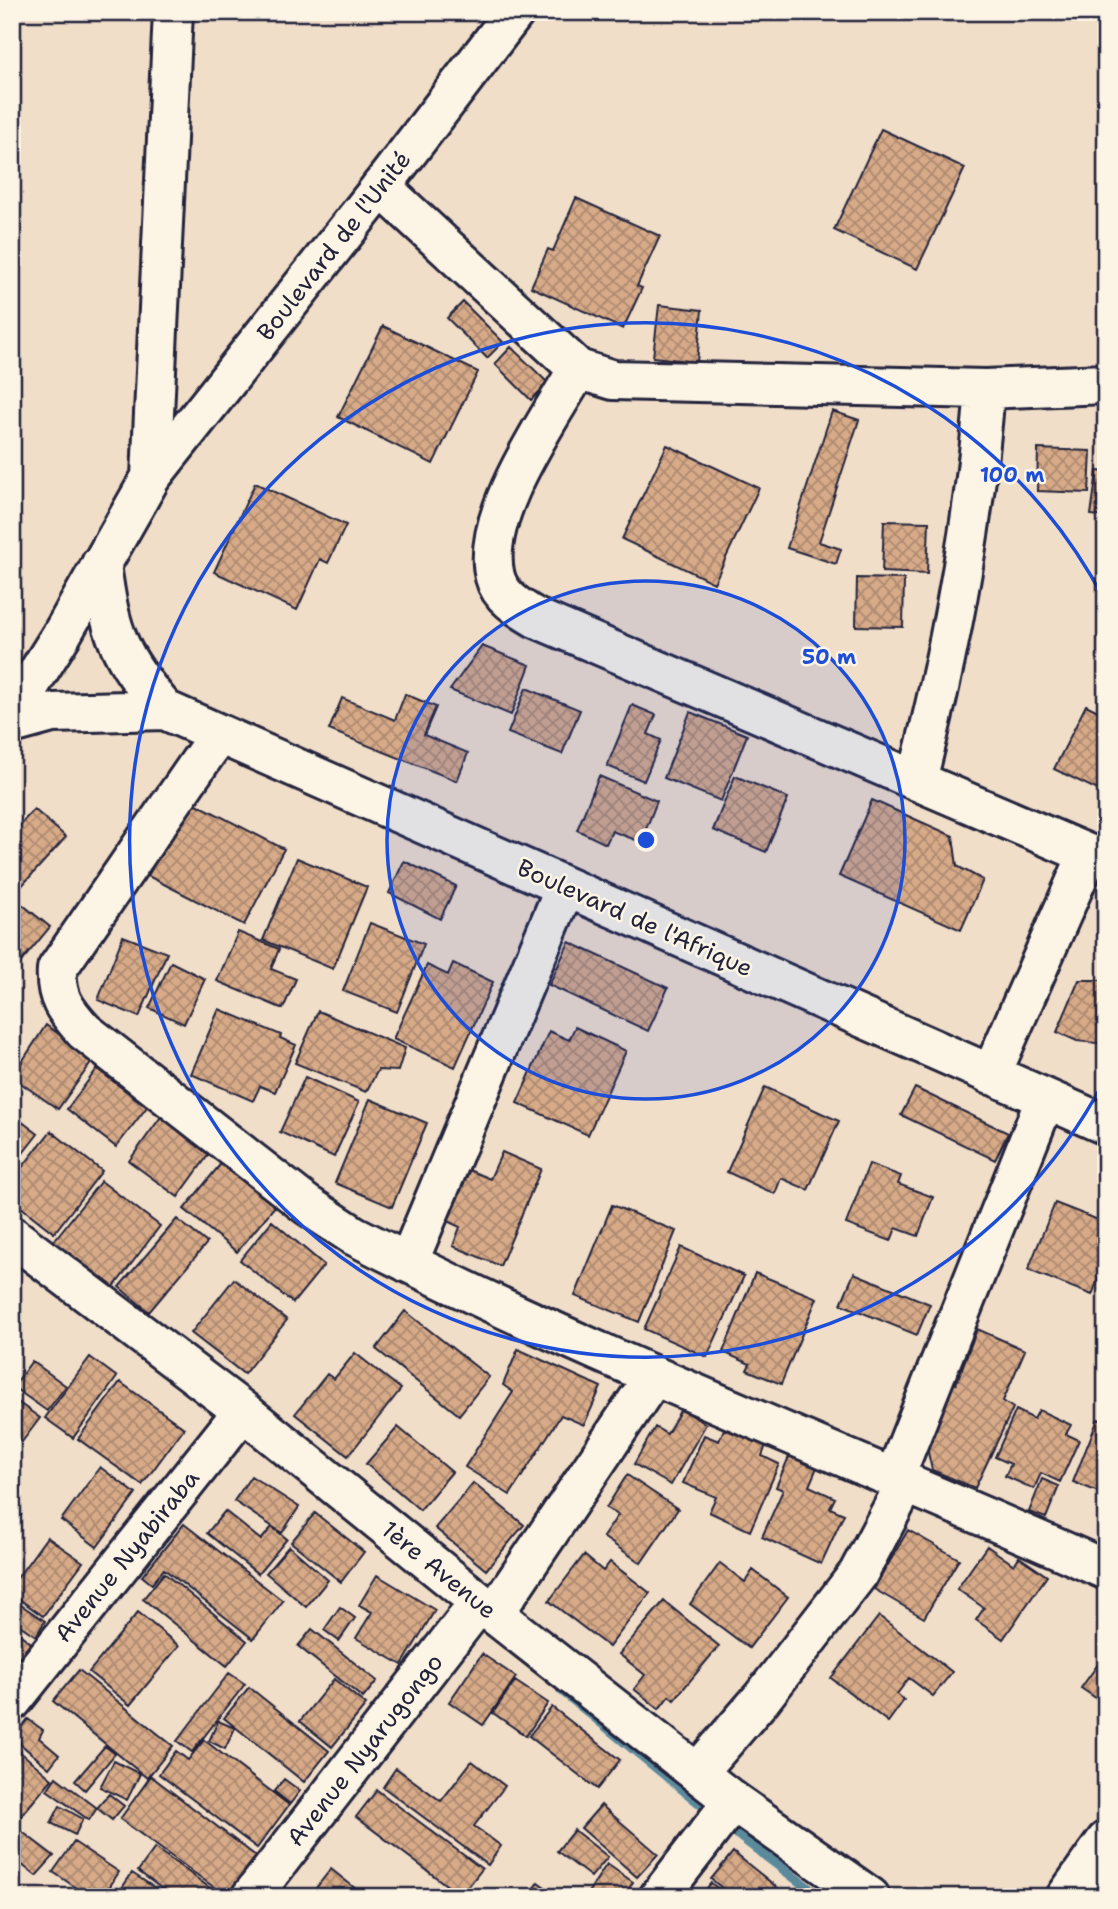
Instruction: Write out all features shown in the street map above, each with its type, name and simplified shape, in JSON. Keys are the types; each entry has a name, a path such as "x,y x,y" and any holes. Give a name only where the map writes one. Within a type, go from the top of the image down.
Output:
{"street":[{"name":"Boulevard de l'Unité","path":"151,477 173,12"},
{"name":"Boulevard de l'Unité","path":"12,713 151,477 381,187 515,12"},
{"path":"381,187 578,369 613,380 643,383 774,382 985,389 1106,384"},
{"path":"578,369 504,500 494,543 495,577 510,602 536,618 1097,856 991,1074"},
{"path":"917,780 952,635 969,543 979,473 985,389"},
{"name":"Boulevard de l'Afrique","path":"101,564 107,615 118,642 131,669 165,710"},
{"name":"Boulevard de l'Afrique","path":"12,724 61,712 165,710 1106,1125"},
{"path":"219,734 57,969 56,987 63,1008 84,1031 307,1205 353,1235 654,1376 901,1479 1106,1570"},
{"path":"408,1263 565,887"},
{"path":"698,1772 762,1698 858,1574 901,1479 1045,1100"},
{"name":"1ère Avenue","path":"12,1236 243,1411 487,1609 733,1801 870,1897"},
{"name":"Avenue Nyarugongo","path":"251,1897 487,1609 654,1376"},
{"name":"Avenue Nyabiraba","path":"12,1701 243,1411"},
{"path":"659,1897 733,1801"},
{"path":"1066,1897 1106,1841"}],"building":[{"path":"881,129 965,168 917,269 834,230"},
{"path":"576,198 660,236 637,286 642,288 623,329 531,287 548,249 553,251"},
{"path":"463,302 503,342 487,358 447,318"},
{"path":"659,305 702,310 697,362 653,357"},
{"path":"383,326 478,372 433,464 338,417"},
{"path":"511,347 548,383 531,400 495,364"},
{"path":"832,411 859,420 819,542 841,549 836,564 787,548"},
{"path":"667,445 759,488 714,583 622,539"},
{"path":"1038,449 1091,451 1089,493 1037,491"},
{"path":"1097,471 1106,472 1106,517 1091,515"},
{"path":"255,483 346,525 328,563 320,559 297,610 214,572"},
{"path":"884,521 929,522 927,574 882,572"},
{"path":"857,578 904,579 903,627 856,626"},
{"path":"482,646 530,665 511,715 450,690"},
{"path":"526,688 580,710 562,754 508,733"},
{"path":"405,694 436,707 424,735 468,753 457,781 329,730 342,698 395,720"},
{"path":"632,705 656,715 648,734 661,740 644,781 607,766"},
{"path":"1086,705 1106,715 1106,794 1054,769"},
{"path":"690,712 747,735 721,801 664,778"},
{"path":"599,776 657,801 641,842 612,831 606,844 577,830"},
{"path":"735,776 788,798 766,852 713,830"},
{"path":"187,799 284,849 244,925 148,876"},
{"path":"872,800 953,836 957,866 983,880 961,930 839,876"},
{"path":"34,809 66,837 18,890 12,887 12,834"},
{"path":"297,858 367,887 333,969 263,940"},
{"path":"404,861 456,886 440,919 389,893"},
{"path":"12,896 50,927 12,973"},
{"path":"370,923 424,944 397,1012 343,991"},
{"path":"238,932 279,949 271,969 296,979 283,1009 217,981"},
{"path":"123,936 167,953 139,1017 98,1000"},
{"path":"569,942 668,988 648,1031 549,985"},
{"path":"171,962 205,979 184,1024 149,1008"},
{"path":"453,963 493,982 455,1067 393,1039 427,965 448,975"},
{"path":"1079,980 1106,980 1106,1044 1077,1041 1057,1032"},
{"path":"219,1009 281,1035 280,1038 296,1045 275,1092 260,1086 253,1101 191,1074"},
{"path":"318,1011 405,1048 398,1071 378,1070 366,1092 295,1063"},
{"path":"46,1025 94,1059 58,1109 12,1077"},
{"path":"575,1027 626,1051 588,1135 517,1103 549,1031 569,1040"},
{"path":"97,1069 147,1107 116,1147 67,1109"},
{"path":"305,1077 359,1102 334,1157 280,1132"},
{"path":"765,1087 839,1121 808,1190 781,1178 775,1194 727,1172"},
{"path":"915,1088 1008,1133 995,1160 901,1115"},
{"path":"370,1099 427,1123 392,1207 335,1183"},
{"path":"12,1114 38,1134 12,1167"},
{"path":"163,1114 212,1150 178,1197 129,1161"},
{"path":"51,1131 102,1171 54,1233 12,1200 12,1180"},
{"path":"502,1152 541,1169 500,1266 453,1246 460,1227 447,1221 469,1170 490,1179"},
{"path":"223,1161 276,1205 237,1252 184,1209"},
{"path":"869,1164 901,1176 898,1184 933,1197 918,1236 896,1228 891,1241 846,1224"},
{"path":"101,1181 160,1226 113,1288 53,1242"},
{"path":"1055,1203 1106,1223 1106,1260 1092,1295 1028,1270"},
{"path":"612,1205 676,1231 639,1322 575,1296"},
{"path":"177,1219 207,1243 149,1312 119,1287"},
{"path":"272,1221 324,1265 293,1303 240,1260"},
{"path":"681,1247 744,1276 707,1357 644,1329"},
{"path":"755,1273 817,1298 781,1384 747,1370 750,1364 723,1352"},
{"path":"854,1273 930,1304 917,1335 841,1304"},
{"path":"234,1279 287,1320 244,1374 191,1333"},
{"path":"405,1311 489,1377 459,1415 376,1349"},
{"path":"977,1329 1025,1350 1003,1401 1013,1408 975,1488 932,1470 925,1439 948,1379 956,1384"},
{"path":"518,1349 601,1387 584,1425 561,1415 510,1495 465,1467 513,1392 503,1385"},
{"path":"355,1353 401,1389 348,1456 295,1414 327,1374 334,1379"},
{"path":"90,1357 117,1377 73,1438 45,1418"},
{"path":"32,1361 66,1386 47,1411 13,1387"},
{"path":"120,1382 184,1428 142,1485 78,1439"},
{"path":"12,1398 40,1418 22,1442 12,1435"},
{"path":"681,1409 706,1424 671,1485 634,1464 655,1427 667,1434"},
{"path":"1016,1410 1034,1419 1039,1410 1071,1425 1066,1434 1079,1440 1060,1482 1041,1473 1034,1489 1005,1476 1011,1464 995,1457"},
{"path":"1098,1419 1106,1422 1106,1495 1073,1482"},
{"path":"398,1427 452,1472 420,1510 366,1464"},
{"path":"724,1429 766,1445 762,1456 779,1464 750,1531 709,1512 716,1497 683,1483 704,1435 719,1441"},
{"path":"791,1452 818,1465 809,1486 835,1498 830,1508 844,1514 821,1564 762,1537 783,1490 776,1487"},
{"path":"100,1467 136,1494 97,1547 61,1520"},
{"path":"627,1475 678,1509 641,1563 603,1537 618,1515 606,1508"},
{"path":"251,1476 299,1507 282,1533 234,1501"},
{"path":"1042,1479 1059,1486 1046,1518 1029,1512"},
{"path":"473,1483 524,1525 486,1570 435,1528"},
{"path":"12,1509 21,1515 12,1526"},
{"path":"225,1511 261,1540 272,1527 287,1539 258,1574 207,1533"},
{"path":"315,1513 364,1552 341,1582 291,1542"},
{"path":"184,1524 283,1601 253,1639 164,1569 152,1584 142,1576"},
{"path":"908,1530 959,1559 924,1618 874,1589"},
{"path":"47,1537 83,1562 43,1616 12,1594 12,1585"},
{"path":"289,1546 328,1580 306,1607 266,1573"},
{"path":"987,1546 1014,1565 1019,1557 1047,1576 1003,1639 976,1620 984,1608 957,1589"},
{"path":"584,1555 603,1571 610,1562 650,1593 609,1647 549,1601"},
{"path":"720,1563 745,1582 753,1570 788,1597 749,1648 690,1604"},
{"path":"164,1573 247,1641 227,1666 143,1599"},
{"path":"377,1575 435,1610 402,1665 356,1638 372,1612 359,1605"},
{"path":"12,1599 45,1621 36,1636 12,1620"},
{"path":"664,1601 719,1646 674,1700 669,1696 659,1709 634,1689 645,1675 619,1654"},
{"path":"340,1607 355,1618 339,1641 324,1630"},
{"path":"138,1612 179,1646 130,1705 89,1672"},
{"path":"879,1616 952,1672 933,1696 909,1678 897,1694 904,1700 888,1722 831,1678"},
{"path":"12,1628 31,1643 12,1666"},
{"path":"312,1629 377,1681 363,1698 298,1646"},
{"path":"1106,1653 1106,1694 1100,1701 1081,1688"},
{"path":"482,1654 516,1677 483,1725 449,1702"},
{"path":"79,1670 173,1746 147,1778 53,1701"},
{"path":"229,1673 245,1684 192,1752 177,1741"},
{"path":"334,1679 366,1705 332,1747 300,1721"},
{"path":"515,1681 548,1703 526,1736 493,1713"},
{"path":"249,1687 329,1751 304,1782 224,1718"},
{"path":"552,1707 620,1760 597,1789 529,1736"},
{"path":"28,1719 43,1730 39,1738 59,1755 49,1768 13,1738"},
{"path":"218,1721 235,1728 225,1749 209,1741"},
{"path":"204,1740 289,1805 257,1848 159,1774 176,1751 188,1760"},
{"path":"12,1745 52,1779 17,1821 12,1818"},
{"path":"105,1746 115,1754 85,1790 75,1781"},
{"path":"114,1761 140,1774 127,1800 100,1787"},
{"path":"472,1761 505,1786 474,1826 501,1846 488,1865 383,1787 396,1768 441,1801"},
{"path":"151,1776 257,1857 226,1896 120,1819"},
{"path":"56,1777 97,1808 89,1820 47,1790"},
{"path":"284,1779 300,1791 290,1804 274,1791"},
{"path":"377,1790 482,1869 461,1896 356,1817"},
{"path":"109,1794 124,1806 112,1820 97,1808"},
{"path":"601,1805 658,1854 637,1877 581,1828"},
{"path":"60,1806 83,1819 75,1835 51,1823"},
{"path":"12,1824 54,1856 36,1876 12,1857"},
{"path":"574,1830 608,1857 591,1877 557,1851"},
{"path":"74,1842 119,1872 103,1897 90,1897 53,1872"},
{"path":"155,1848 217,1893 214,1897 173,1897 138,1871"},
{"path":"733,1852 789,1897 733,1897 711,1879"},
{"path":"607,1864 633,1882 623,1897 585,1897"},
{"path":"331,1869 366,1897 309,1897"},
{"path":"132,1873 155,1888 149,1897 116,1897"},
{"path":"538,1882 559,1897 528,1897"},
{"path":"711,1883 726,1895 725,1897 700,1897"}],"waterway":[{"path":"561,1690 741,1837 820,1897"}]}
